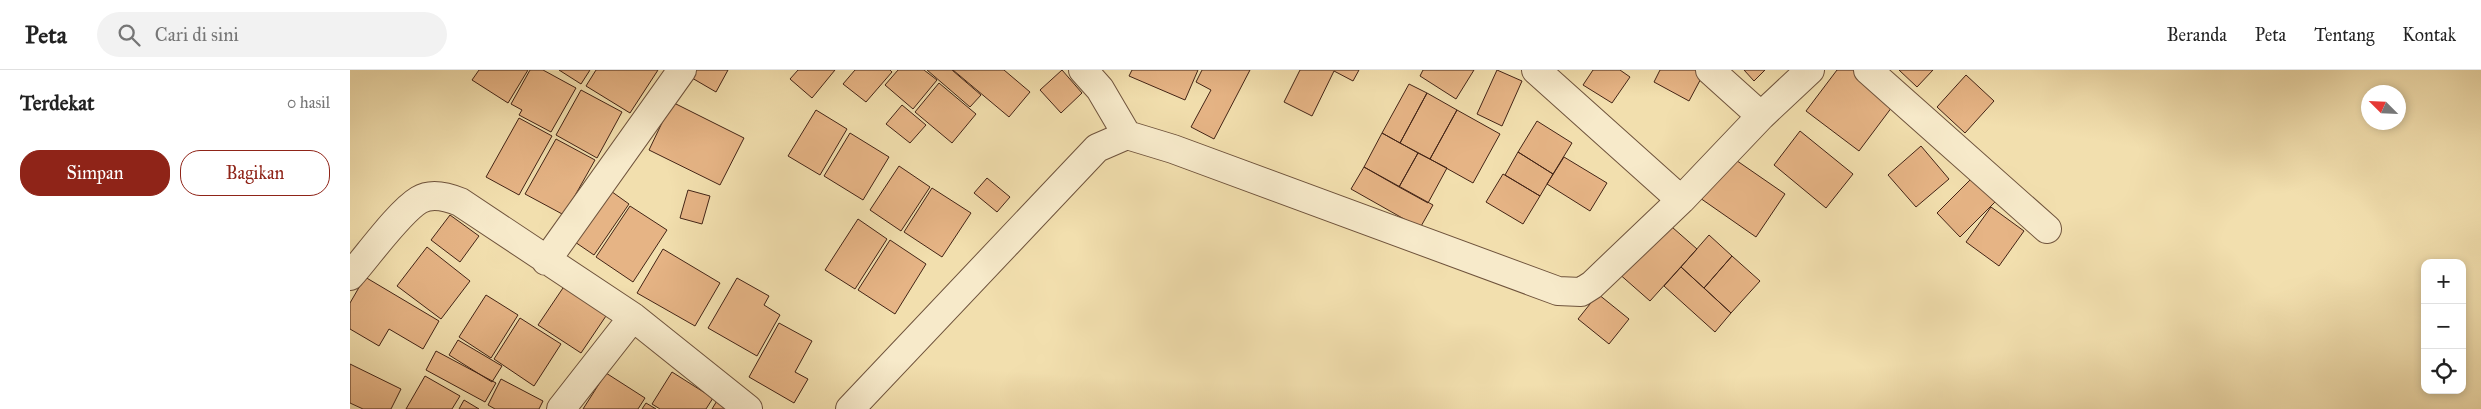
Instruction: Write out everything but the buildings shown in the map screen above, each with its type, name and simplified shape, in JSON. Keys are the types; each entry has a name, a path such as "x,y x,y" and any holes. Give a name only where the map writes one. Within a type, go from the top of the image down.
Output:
{"street":[{"path":"546,261 682,70"},
{"path":"1083,70 1100,89 1127,135"},
{"path":"1536,70 1681,200"},
{"path":"1710,70 1761,116"},
{"path":"850,409 1097,148 1127,135 1173,149 1558,291 1581,292 1592,285 1681,200 1761,116 1810,70"},
{"path":"1868,70 2047,229"},
{"path":"350,276 407,210 420,199 434,196 448,197 460,202 546,261 633,317 748,409"},
{"path":"561,409 633,317"}]}
